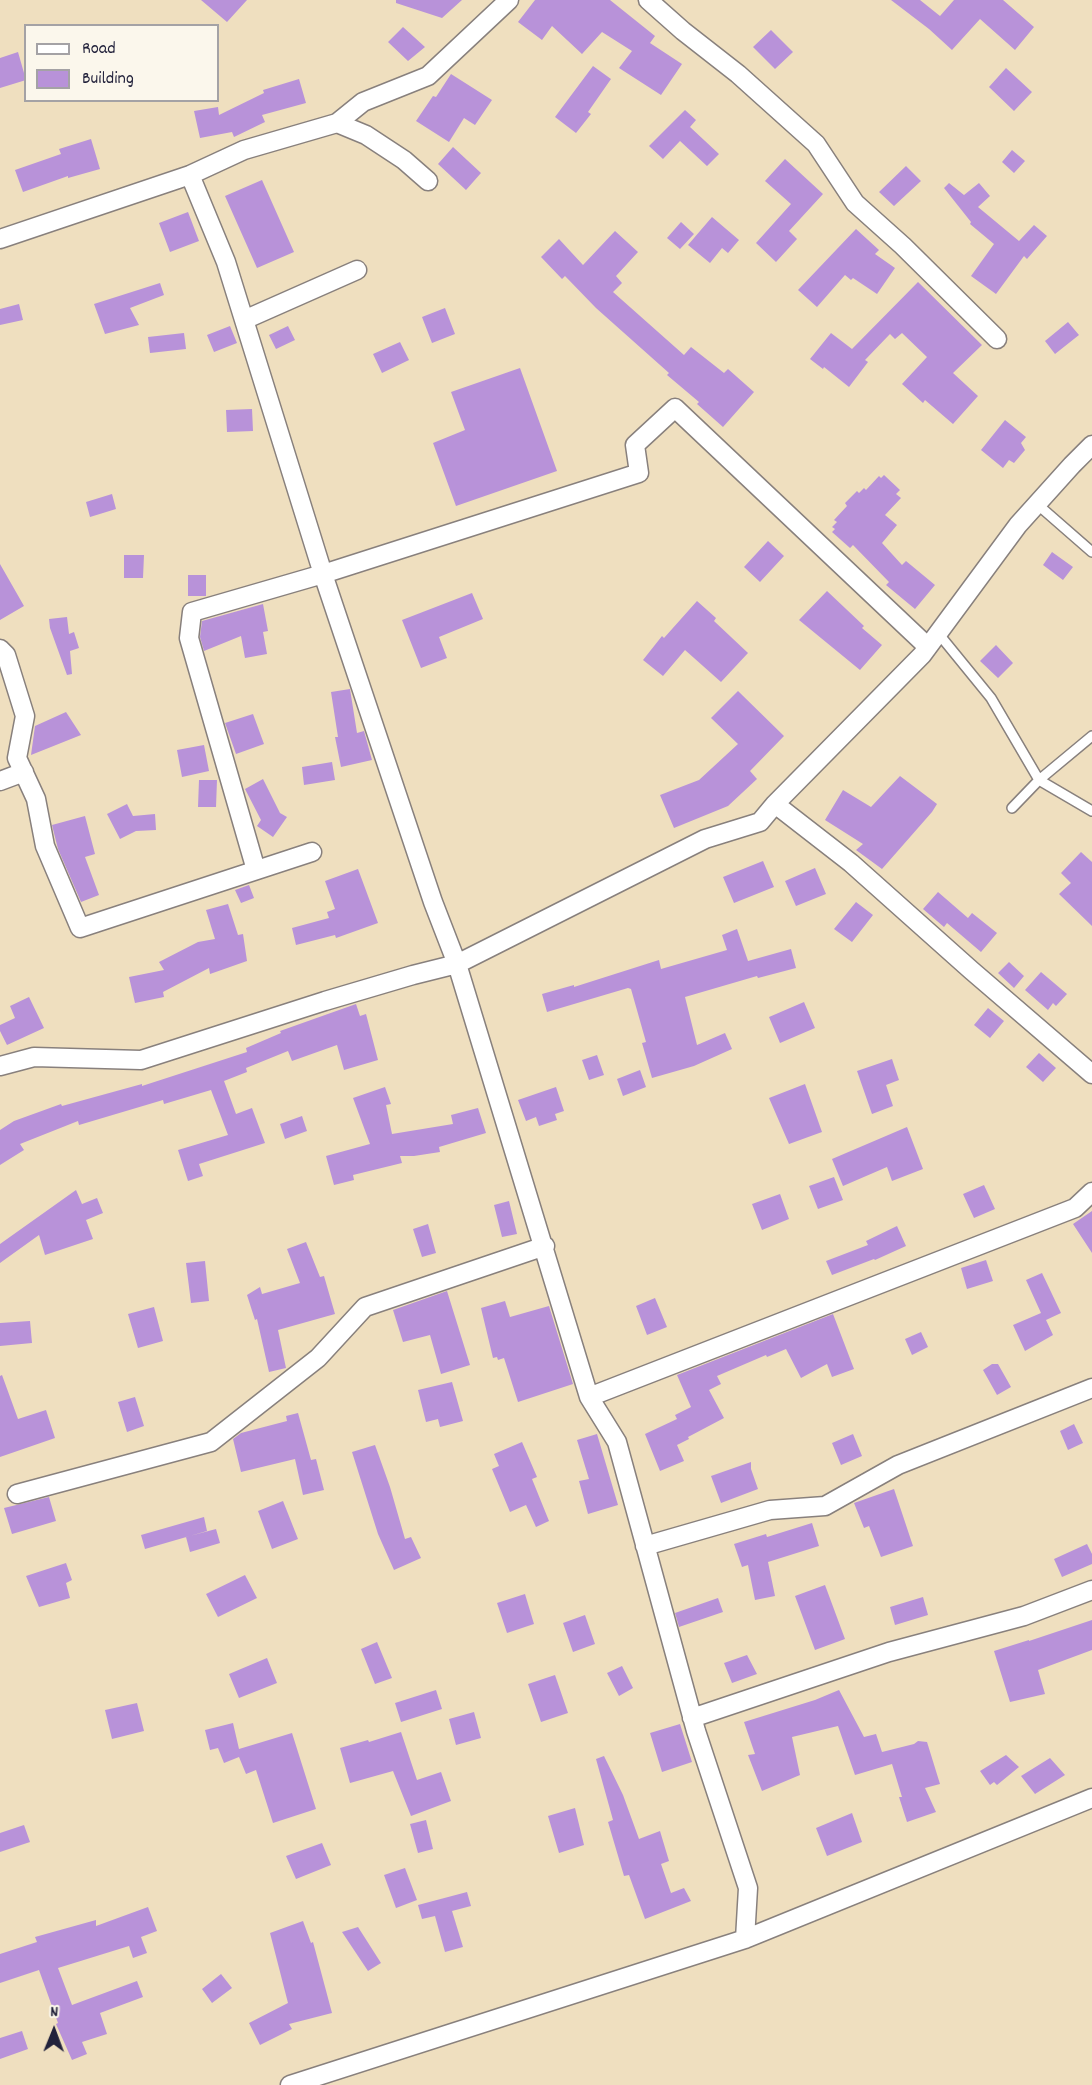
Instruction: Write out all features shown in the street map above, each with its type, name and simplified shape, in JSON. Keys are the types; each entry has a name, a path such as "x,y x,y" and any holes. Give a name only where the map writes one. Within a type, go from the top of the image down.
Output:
{"street":[{"path":"0,239 190,175 244,150 338,123 363,102 428,76 509,0"},
{"path":"648,0 738,74 816,144 855,203 903,246 997,339"},
{"path":"338,123 366,135 404,160 428,181"},
{"path":"190,175 226,262 322,574 429,890 457,964 590,1397 617,1442 692,1718 748,1888 745,1940"},
{"path":"244,320 357,270"},
{"path":"256,870 189,638 192,612 322,574 639,473 635,446 675,408 933,640"},
{"path":"0,1065 34,1057 141,1059 325,1001 457,964 705,839 760,822 933,640 1018,525 1092,445"},
{"path":"0,649 6,655 25,716 17,758 36,799 45,846 80,928 312,852"},
{"path":"0,781 24,772"},
{"path":"775,804 851,863 970,970 1092,1074"},
{"path":"590,1397 1075,1208 1092,1192"},
{"path":"17,1494 211,1442 318,1358 365,1307 544,1246"},
{"path":"645,1546 770,1510 825,1506 898,1465 1092,1388"},
{"path":"692,1718 889,1652 1024,1616 1092,1590"},
{"path":"290,2085 745,1940 1092,1798"}],"lane":[{"path":"1037,504 1092,552"},
{"path":"933,640 991,699 1039,780 1092,811"},
{"path":"1012,808 1039,780 1092,736"}],"building":[{"path":"201,0 247,0 227,22"},
{"path":"396,0 462,0 442,18 396,3"},
{"path":"535,0 610,0 655,36 650,43 682,64 661,95 619,68 632,51 602,32 582,54 552,26 542,40 518,22"},
{"path":"891,0 920,0 940,16 954,0 1003,0 1034,27 1015,50 980,19 952,50"},
{"path":"403,27 425,47 408,61 388,42"},
{"path":"771,30 793,52 775,69 753,47"},
{"path":"18,52 24,81 0,88 0,58"},
{"path":"593,66 611,79 588,112 591,114 576,133 555,117"},
{"path":"1006,68 1032,92 1014,111 989,87"},
{"path":"451,74 492,100 475,125 464,118 449,142 416,121"},
{"path":"299,79 306,103 262,115 265,122 234,137 232,132 200,138 194,111 218,107 219,115 264,93 263,90"},
{"path":"685,110 696,120 690,127 719,154 707,166 680,141 663,159 649,146"},
{"path":"91,139 100,169 68,178 68,176 23,192 15,170 61,154 59,149"},
{"path":"453,147 481,173 466,190 438,164"},
{"path":"1012,150 1025,161 1014,173 1002,162"},
{"path":"785,159 823,194 789,231 797,239 776,262 756,243 791,204 765,181"},
{"path":"906,166 921,181 894,206 879,192"},
{"path":"262,180 294,252 257,268 225,196"},
{"path":"949,183 964,195 979,183 990,196 978,207 1019,241 1034,225 1047,236 1027,259 1024,256 996,294 971,276 994,244 970,224 971,222 944,188"},
{"path":"188,212 199,241 170,252 159,223"},
{"path":"712,217 739,240 728,253 722,248 710,263 688,245"},
{"path":"681,222 694,234 680,249 667,238"},
{"path":"856,229 879,250 875,254 895,268 877,294 845,275 817,307 798,290"},
{"path":"615,231 638,252 616,276 622,283 613,292 684,355 691,347 724,373 728,369 754,392 723,427 697,404 699,402 667,375 669,373 596,308 565,276 562,279 541,257 559,239 583,265"},
{"path":"918,282 982,345 953,373 978,396 953,424 925,400 923,403 902,384 927,357 902,333 895,339 890,334 865,360 868,362 849,387 810,359 831,333 852,349"},
{"path":"160,283 164,295 130,308 139,325 105,334 94,304"},
{"path":"19,304 23,320 0,325 0,309"},
{"path":"445,308 455,334 432,343 422,317"},
{"path":"1068,322 1079,335 1055,354 1045,341"},
{"path":"230,326 237,343 214,352 207,335"},
{"path":"288,326 295,340 276,349 269,335"},
{"path":"184,333 186,349 150,353 148,337"},
{"path":"400,342 409,360 382,373 373,354"},
{"path":"520,368 557,471 456,506 433,443 465,430 451,392"},
{"path":"252,409 253,431 227,432 226,410"},
{"path":"1005,420 1026,437 1021,443 1025,450 1014,463 1009,460 1003,468 981,450"},
{"path":"884,475 900,490 896,494 901,498 885,515 897,525 882,543 902,565 906,561 935,585 915,609 886,585 889,582 853,545 850,548 832,532 835,529 832,527 837,522 834,520 847,506 845,503 857,491 859,493 864,488 866,490 879,476 881,478"},
{"path":"112,494 116,509 90,517 86,502"},
{"path":"768,541 784,556 760,582 744,567"},
{"path":"1052,552 1073,567 1063,580 1043,565"},
{"path":"124,555 144,555 143,578 124,578"},
{"path":"0,564 24,606 0,620"},
{"path":"188,575 206,575 206,596 188,596"},
{"path":"827,591 864,626 862,628 882,645 860,670 799,620"},
{"path":"472,593 483,619 439,637 447,658 421,668 402,620"},
{"path":"697,601 716,618 714,621 748,653 721,682 685,650 663,676 643,660 662,636 664,638"},
{"path":"263,604 268,631 263,632 267,654 245,658 241,636 204,651 200,637 202,621"},
{"path":"67,617 69,634 74,632 79,648 70,651 72,674 67,675 50,628 49,619"},
{"path":"996,645 1013,663 998,678 980,661"},
{"path":"350,689 357,733 364,731 372,760 341,767 335,737 338,737 331,692"},
{"path":"738,691 784,736 750,771 757,779 728,806 674,828 660,795 699,780 738,744 711,718"},
{"path":"66,712 81,735 31,755 35,726"},
{"path":"253,714 264,744 236,754 225,723"},
{"path":"204,745 209,771 182,777 177,750"},
{"path":"332,762 335,780 304,785 302,767"},
{"path":"900,776 937,804 882,869 856,850 863,844 825,820 843,790 871,807"},
{"path":"263,779 280,813 287,817 273,837 257,826 261,820 245,789"},
{"path":"199,780 217,780 216,807 198,807"},
{"path":"127,804 133,816 155,814 156,830 136,831 120,839 107,814"},
{"path":"85,816 95,854 85,857 99,895 81,902 58,849 52,825"},
{"path":"1081,852 1092,862 1092,926 1059,894 1071,883 1061,873"},
{"path":"763,861 774,887 734,903 723,877"},
{"path":"815,868 826,894 796,906 785,881"},
{"path":"358,869 378,923 336,938 335,935 296,945 292,928 329,918 327,912 335,909 325,881"},
{"path":"249,885 254,898 241,903 235,890"},
{"path":"938,892 968,918 972,913 997,933 981,952 947,923 944,927 923,909"},
{"path":"856,902 873,915 852,942 834,929"},
{"path":"228,904 238,935 243,934 247,961 210,974 209,968 163,992 164,997 135,1003 129,977 164,970 159,962 198,942 215,939 206,910"},
{"path":"737,929 748,961 791,949 796,968 758,978 757,976 685,997 697,1045 725,1033 732,1049 694,1066 652,1078 642,1043 646,1042 631,989 547,1012 542,994 574,985 574,987 659,960 661,969 727,950 722,935"},
{"path":"1009,962 1024,976 1014,988 998,973"},
{"path":"1041,972 1067,994 1056,1006 1053,1003 1048,1010 1025,990"},
{"path":"29,997 44,1028 7,1045 0,1031 0,1025 15,1018 10,1006"},
{"path":"804,1002 815,1028 780,1043 769,1017"},
{"path":"356,1004 360,1016 366,1014 378,1060 344,1070 337,1045 292,1061 288,1051 246,1068 247,1072 224,1081 236,1114 252,1108 265,1143 199,1164 203,1176 188,1181 178,1150 228,1135 211,1090 164,1104 163,1100 79,1125 78,1121 20,1144 24,1150 0,1165 0,1130 14,1121 61,1104 62,1106 142,1084 142,1086 247,1052 246,1048 281,1033 280,1031"},
{"path":"988,1008 1004,1021 990,1038 974,1025"},
{"path":"1039,1053 1056,1068 1043,1082 1026,1067"},
{"path":"597,1055 604,1075 589,1080 582,1060"},
{"path":"892,1059 899,1080 886,1085 893,1106 872,1114 857,1071"},
{"path":"640,1070 646,1087 623,1096 617,1079"},
{"path":"805,1084 822,1132 789,1144 769,1098"},
{"path":"385,1087 391,1104 386,1105 392,1134 453,1124 451,1115 478,1108 486,1133 439,1147 440,1152 400,1156 402,1163 353,1175 354,1180 334,1185 326,1156 370,1144 353,1098"},
{"path":"556,1087 564,1111 555,1114 557,1120 539,1126 536,1117 526,1121 518,1100"},
{"path":"302,1116 307,1131 285,1139 280,1124"},
{"path":"907,1127 923,1169 892,1181 887,1167 843,1186 832,1159"},
{"path":"834,1177 843,1200 818,1209 809,1186"},
{"path":"984,1185 995,1209 974,1218 963,1194"},
{"path":"76,1190 82,1204 97,1198 103,1213 86,1220 93,1239 45,1255 39,1235 0,1263 0,1244"},
{"path":"780,1194 789,1219 762,1230 752,1204"},
{"path":"509,1201 517,1234 502,1237 494,1205"},
{"path":"1092,1211 1092,1253 1073,1224"},
{"path":"428,1224 436,1253 422,1257 413,1229"},
{"path":"897,1226 906,1246 832,1275 826,1261 868,1245 866,1241"},
{"path":"306,1242 320,1277 324,1276 335,1314 278,1330 286,1368 269,1372 257,1319 255,1320 247,1295 260,1287 262,1294 300,1283 287,1249"},
{"path":"986,1260 993,1281 967,1289 961,1268"},
{"path":"205,1261 209,1301 191,1303 186,1263"},
{"path":"1042,1273 1061,1313 1046,1320 1053,1335 1025,1351 1013,1325 1041,1313 1026,1280"},
{"path":"447,1291 470,1365 441,1374 430,1335 403,1342 393,1310"},
{"path":"655,1298 667,1327 647,1335 636,1306"},
{"path":"505,1301 510,1317 549,1306 573,1384 518,1402 504,1358 498,1360 497,1357 493,1358 481,1308"},
{"path":"154,1307 163,1341 138,1348 128,1314"},
{"path":"833,1314 854,1369 832,1377 827,1364 801,1378 786,1349 717,1376 721,1384 709,1390 724,1418 677,1445 684,1461 660,1471 645,1434 677,1419 675,1415 691,1407 677,1375"},
{"path":"30,1321 32,1343 0,1346 0,1323"},
{"path":"921,1332 928,1347 912,1355 905,1339"},
{"path":"992,1364 998,1364 1011,1387 997,1395 983,1370"},
{"path":"2,1375 18,1419 46,1410 55,1438 0,1457 0,1376"},
{"path":"452,1382 463,1421 440,1427 438,1419 426,1422 418,1390"},
{"path":"135,1397 144,1426 127,1432 118,1402"},
{"path":"298,1413 311,1460 316,1459 324,1490 303,1495 295,1459 241,1472 233,1439 241,1433 287,1421 286,1416"},
{"path":"1074,1424 1083,1443 1068,1450 1060,1431"},
{"path":"597,1434 618,1505 588,1514 579,1481 589,1479 577,1440"},
{"path":"853,1434 862,1456 841,1465 832,1443"},
{"path":"522,1442 537,1477 532,1479 549,1521 536,1527 526,1505 510,1512 492,1469 499,1466 494,1454"},
{"path":"375,1445 405,1539 411,1537 421,1558 394,1570 378,1534 352,1452"},
{"path":"751,1462 758,1489 721,1503 711,1476"},
{"path":"894,1489 913,1546 881,1557 869,1526 864,1528 854,1503"},
{"path":"49,1497 56,1521 12,1534 4,1508"},
{"path":"283,1501 298,1539 272,1549 258,1511"},
{"path":"204,1517 207,1531 145,1549 141,1535"},
{"path":"812,1523 819,1546 768,1562 775,1596 755,1600 748,1565 742,1567 734,1544 766,1534 767,1537"},
{"path":"216,1529 220,1543 190,1552 186,1537"},
{"path":"1087,1544 1092,1554 1092,1564 1062,1577 1054,1559"},
{"path":"66,1563 72,1580 66,1583 70,1598 39,1607 26,1576"},
{"path":"245,1575 257,1598 218,1617 206,1594"},
{"path":"825,1585 845,1639 815,1650 795,1596"},
{"path":"525,1594 534,1624 507,1633 497,1603"},
{"path":"923,1597 928,1615 895,1625 890,1607"},
{"path":"718,1598 723,1612 679,1627 675,1613"},
{"path":"585,1615 595,1644 573,1652 563,1623"},
{"path":"1092,1620 1092,1650 1038,1670 1045,1694 1010,1702 994,1651"},
{"path":"377,1642 392,1678 375,1684 361,1649"},
{"path":"747,1655 757,1674 732,1683 724,1663"},
{"path":"267,1658 277,1683 239,1698 229,1674"},
{"path":"622,1666 633,1688 619,1696 607,1673"},
{"path":"555,1675 568,1713 541,1722 528,1684"},
{"path":"436,1690 442,1709 401,1722 395,1703"},
{"path":"839,1690 864,1737 876,1734 882,1752 918,1741 927,1742 940,1784 925,1788 936,1812 907,1822 892,1764 855,1775 838,1726 792,1737 800,1775 762,1791 748,1755 755,1754 744,1722 815,1700"},
{"path":"137,1703 144,1731 112,1739 105,1710"},
{"path":"474,1712 481,1738 456,1745 449,1719"},
{"path":"233,1723 239,1749 292,1733 316,1809 273,1823 256,1770 246,1774 239,1757 224,1763 218,1748 210,1750 205,1730"},
{"path":"680,1724 692,1762 662,1772 650,1733"},
{"path":"401,1732 417,1780 441,1772 451,1801 411,1816 393,1771 350,1783 340,1748"},
{"path":"1006,1755 1019,1767 997,1785 994,1782 990,1785 980,1771"},
{"path":"604,1756 623,1795 639,1839 660,1831 669,1861 661,1864 671,1893 684,1888 691,1901 645,1919 629,1875 624,1876 608,1822 613,1820 596,1759"},
{"path":"1050,1758 1065,1775 1035,1794 1021,1776"},
{"path":"575,1808 584,1845 559,1853 548,1816"},
{"path":"852,1813 862,1842 827,1856 816,1828"},
{"path":"426,1820 433,1849 418,1853 410,1824"},
{"path":"24,1825 30,1842 0,1852 0,1833"},
{"path":"322,1843 331,1865 296,1879 286,1856"},
{"path":"405,1868 417,1900 396,1908 384,1875"},
{"path":"467,1892 471,1906 452,1911 463,1947 445,1952 435,1916 422,1919 418,1905"},
{"path":"148,1907 157,1931 141,1937 147,1953 133,1958 129,1946 58,1968 72,2005 137,1981 143,1997 100,2013 107,2034 82,2042 87,2054 72,2060 56,2024 58,2023 39,1970 0,1983 0,1954 37,1942 35,1937 96,1920 96,1926"},
{"path":"303,1921 311,1943 313,1942 332,2013 289,2024 292,2029 260,2045 249,2023 288,2003 270,1933"},
{"path":"358,1927 381,1963 368,1971 342,1932"},
{"path":"221,1974 232,1988 212,2003 202,1989"},
{"path":"22,2031 28,2049 0,2059 0,2038"}]}
